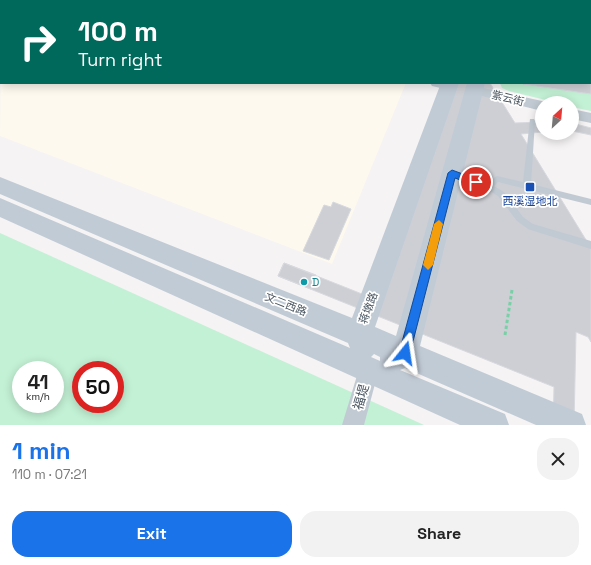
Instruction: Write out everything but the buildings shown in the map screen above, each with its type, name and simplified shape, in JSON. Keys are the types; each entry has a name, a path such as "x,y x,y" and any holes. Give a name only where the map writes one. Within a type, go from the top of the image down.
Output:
{"main road":[{"name":"蒋墩路","path":"369,370 359,334 445,84"},
{"path":"369,370 405,353 475,86"},
{"name":"文二西路","path":"0,185 405,353 571,425"},
{"path":"0,207 494,425"}],"street":[{"name":"紫云街","path":"475,86 535,104"},
{"path":"579,115 591,118"},
{"name":"福堤","path":"352,425 369,370"}],"lane":[{"path":"527,185 532,121"},
{"path":"452,173 488,186 501,194 520,219 531,227 591,245"},
{"path":"488,186 497,178 591,202"}],"path":[{"path":"505,334 512,290"}],"shaded area":[{"path":"1,84 406,84 332,264 0,136"}],"green space":[{"path":"500,84 591,84 591,111 579,108 579,96 535,96 535,97 502,88"},
{"path":"0,233 424,425 0,425"}],"slow traffic":[{"path":"428,265 439,224"}],"place":[{"name":"西溪湿地北","path":"530,187"},
{"name":"D","path":"304,282"}],"route":[{"path":"405,353 452,173 476,182"}]}
